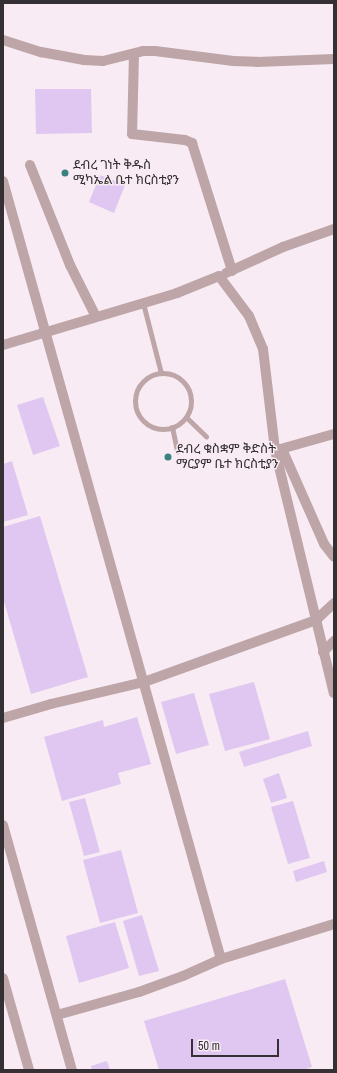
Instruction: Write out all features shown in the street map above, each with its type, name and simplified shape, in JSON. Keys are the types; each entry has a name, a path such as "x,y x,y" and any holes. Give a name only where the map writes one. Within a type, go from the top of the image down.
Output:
{"street":[{"path":"3,40 41,52 84,60 103,60 155,51 233,61 257,62 334,59"},
{"path":"134,54 132,134 185,140 192,143 232,271"},
{"path":"30,165 70,265 96,317"},
{"path":"3,181 222,959"},
{"path":"3,345 177,293 232,271 283,248 334,229"},
{"path":"219,276 250,316 263,349 279,449 323,652 334,693"},
{"path":"279,449 334,434"},
{"path":"279,449 324,544 334,557"},
{"path":"3,718 51,704 144,682 316,620 334,603"},
{"path":"323,652 334,642"},
{"path":"3,825 72,1070"},
{"path":"57,1015 140,992 183,976 222,959 334,924"},
{"path":"3,978 29,1070"}],"lane":[{"path":"143,303 160,373"},
{"path":"160,373 174,375 185,383 188,388 191,402 186,416 172,427 159,428 146,423 136,406 136,393 143,381 154,374 160,373"},
{"path":"186,416 206,436"},
{"path":"172,427 177,451"}],"building":[{"path":"35,89 91,89 92,133 36,134"},
{"path":"100,175 125,185 114,213 89,202"},
{"path":"43,397 60,446 33,455 17,405"},
{"path":"12,461 28,515 3,522 3,464"},
{"path":"40,516 88,677 31,694 3,598 3,527"},
{"path":"254,682 270,739 225,751 209,694"},
{"path":"194,693 209,745 176,754 161,702"},
{"path":"137,717 151,764 118,773 121,784 62,801 44,737 103,720 104,727"},
{"path":"308,731 312,746 244,767 239,752"},
{"path":"279,773 287,798 271,803 263,779"},
{"path":"85,798 100,852 84,856 69,802"},
{"path":"293,801 310,858 288,864 271,807"},
{"path":"121,850 138,913 100,923 83,860"},
{"path":"324,861 327,872 296,882 293,871"},
{"path":"142,915 159,971 139,976 123,921"},
{"path":"115,922 129,968 79,983 66,936"},
{"path":"285,979 312,1067 303,1070 159,1070 144,1021"},
{"path":"107,1061 110,1070 92,1070 91,1066"}],"place":[{"name":"ደብረ ገነት ቅዱስ ሚካኤል ቤተ ክርስቲያን","path":"65,173"},
{"name":"ደብረ ቁስቋም ቅድስት ማርያም ቤተ ክርስቲያን","path":"168,457"}]}
